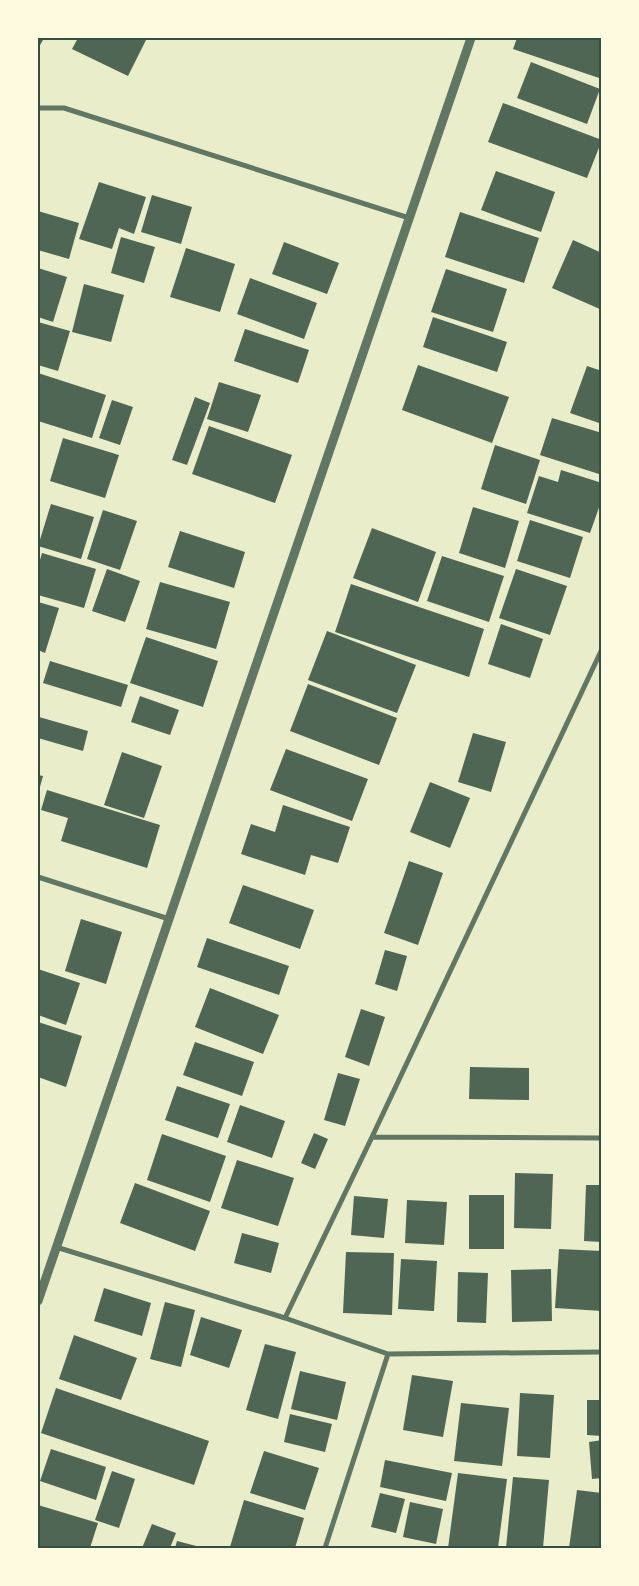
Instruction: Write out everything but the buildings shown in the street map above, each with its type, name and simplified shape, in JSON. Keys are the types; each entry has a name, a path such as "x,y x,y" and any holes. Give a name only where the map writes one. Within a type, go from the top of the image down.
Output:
{"street":[{"path":"38,1301 471,38"},
{"path":"38,108 64,108 409,218"},
{"path":"285,1318 602,649"},
{"path":"38,877 169,919"},
{"path":"372,1137 602,1138"},
{"path":"56,1247 285,1318 388,1354 602,1352"},
{"path":"326,1548 388,1354"}]}
